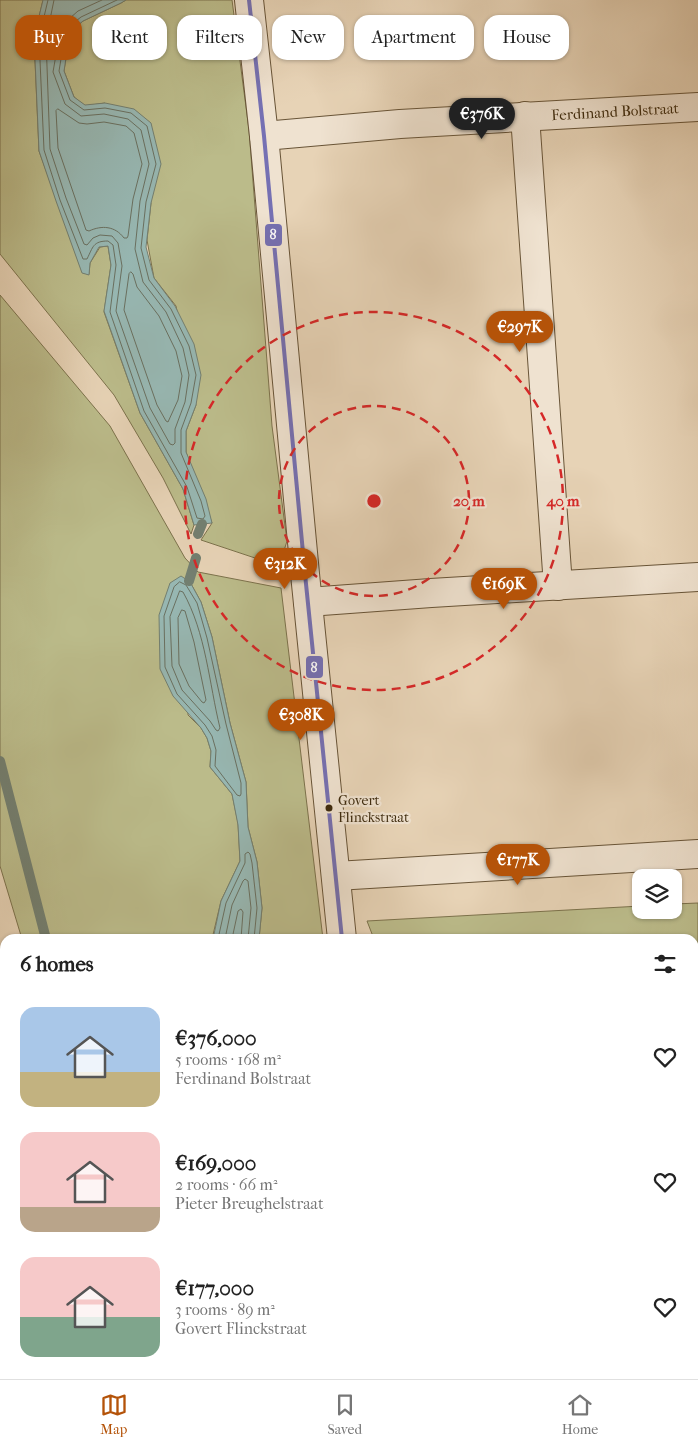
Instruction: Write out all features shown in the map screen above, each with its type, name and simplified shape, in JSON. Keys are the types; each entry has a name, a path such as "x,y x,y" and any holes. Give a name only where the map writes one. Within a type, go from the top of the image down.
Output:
{"street":[{"path":"249,0 264,136 342,934"},
{"name":"Ferdinand Bolstraat","path":"264,136 526,116 698,108"},
{"path":"526,116 558,586"},
{"path":"308,602 698,577"},
{"path":"336,876 698,854"}],"green space":[{"path":"0,0 43,0 39,15 15,15 15,60 35,60 39,151 83,273 89,274 90,263 100,247 108,246 111,265 104,312 140,413 183,489 194,525 191,534 163,478 114,395 0,254"},
{"path":"126,0 232,0 234,15 177,15 177,60 240,60 249,130 272,426 287,541 282,557 275,563 201,540 212,523 186,452 186,431 196,405 176,306 154,278 147,240 151,203 105,103 85,106 74,97 64,71 66,60 82,60 82,22 92,17 92,60 167,60 167,15 96,15"},
{"path":"0,295 110,426 185,558 198,572 281,588 322,934 259,934 262,908 257,862 248,827 246,782 230,723 212,637 201,602 190,582 188,715 201,728 207,738 211,751 210,767 232,794 238,823 240,861 221,901 213,934 20,934 0,866"},
{"path":"698,903 698,934 372,934 367,921 632,906 632,919 682,919 682,904"}],"water":[{"path":"43,0 126,0 92,15 82,22 82,15 39,15"},
{"path":"35,60 66,60 64,71 74,97 85,105 105,103 134,109 151,123 161,164 151,203 146,247 154,278 175,306 194,344 201,375 196,405 186,431 186,452 206,499 212,523 194,525 183,489 140,413 104,311 111,265 108,246 99,247 90,263 89,275 82,273 39,151"},
{"path":"181,576 190,582 201,602 212,637 230,723 246,782 248,827 257,862 262,908 259,934 214,934 221,901 240,861 238,825 232,794 210,767 211,751 207,738 201,728 173,696 160,669 159,615 170,583"}],"waterway":[{"path":"198,534 202,524"},
{"path":"189,581 196,558"},
{"path":"0,761 45,934"}],"transit line":[{"name":"8","path":"249,0 264,136 305,574 341,934"}],"place":[{"name":"Govert Flinckstraat","path":"329,808"}]}
